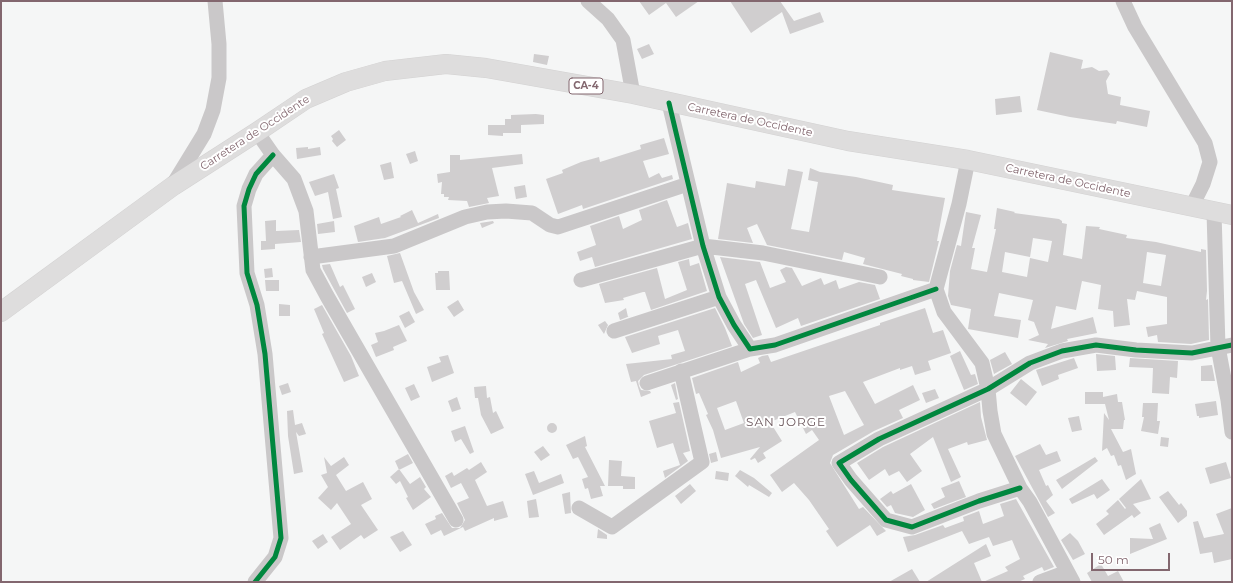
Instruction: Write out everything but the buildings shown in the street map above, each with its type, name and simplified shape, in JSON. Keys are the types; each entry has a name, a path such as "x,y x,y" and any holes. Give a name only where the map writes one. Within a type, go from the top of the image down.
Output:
{"main road":[{"name":"Carretera de Occidente","path":"1,312 173,186 306,99 346,82 385,71 446,64 486,68 633,94 848,141 968,160 1192,206 1223,214"}],"street":[{"path":"173,186 204,134 213,110 219,78 215,1"},
{"path":"588,1 608,19 623,40 633,94"},
{"path":"1123,1 1135,27 1205,143 1210,162 1203,184 1192,206"},
{"path":"669,103 703,246 719,297 734,325 750,349"},
{"path":"257,132 273,155 294,179 306,211 311,257 314,270 327,296 456,520"},
{"path":"255,582 275,557 281,538 265,354 257,305 248,273 244,206 249,189 256,174 273,155"},
{"path":"968,160 959,204 936,289 944,312 982,363 988,389 994,434 1020,488 1030,502 1070,577 1040,582"},
{"path":"311,257 394,246 465,217 488,212 506,211 532,213 550,225 558,227 688,184"},
{"path":"1223,214 1225,346 1228,400 1232,432"},
{"path":"581,280 703,246 763,253 880,277"},
{"path":"647,383 750,349 775,345 936,289"},
{"path":"614,331 719,297"},
{"path":"1020,488 978,500 912,527 886,520 851,480 839,463 879,439 988,389 1030,363 1062,351 1096,345 1136,350 1192,353 1225,346"},
{"path":"579,508 612,527 702,462 682,371"}],"cycle path":[{"path":"669,103 703,246 719,297 734,325 750,349 775,345 936,289"},
{"path":"255,582 275,557 281,538 265,354 257,305 247,273 244,206 249,189 256,174 273,155"},
{"path":"1020,488 979,501 912,527 886,520 851,480 839,463 879,439 988,389 1030,363 1062,351 1096,345 1136,350 1192,353 1232,345"}],"district":[{"name":"SAN JORGE","path":"786,422"}]}
